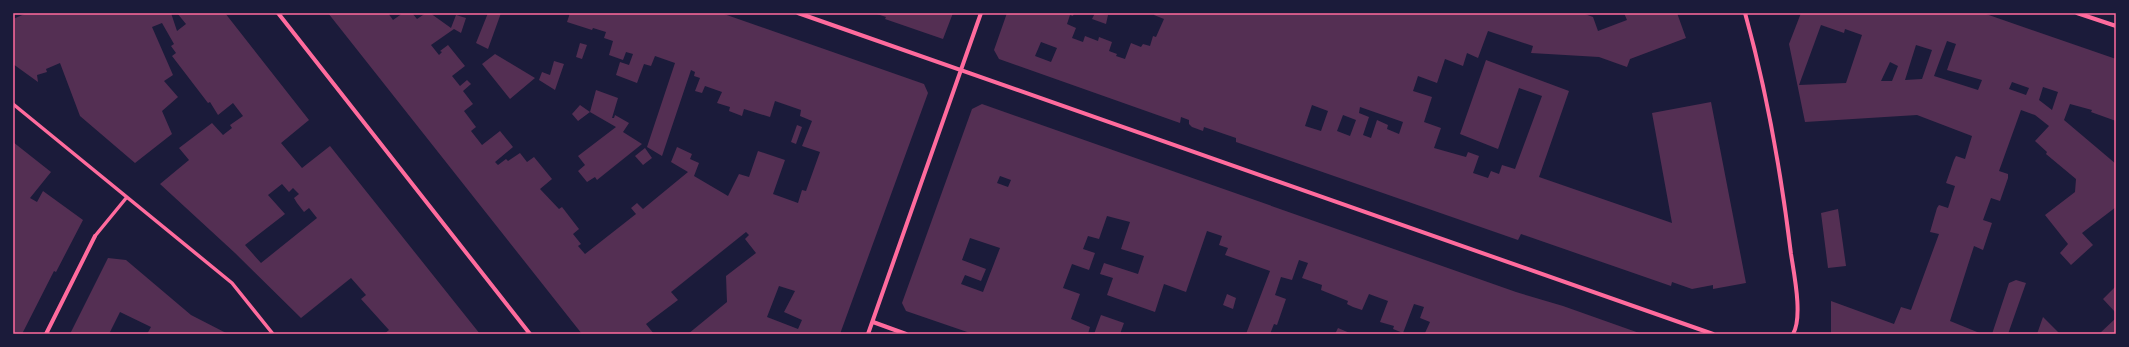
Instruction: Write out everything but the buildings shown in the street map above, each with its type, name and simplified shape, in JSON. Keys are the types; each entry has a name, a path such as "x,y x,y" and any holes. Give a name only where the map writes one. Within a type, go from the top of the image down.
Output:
{"street":[{"path":"278,13 530,334"},
{"path":"798,13 1713,334"},
{"path":"868,334 981,13"},
{"path":"1745,13 1767,98 1787,219 1797,303 1796,328 1793,334"},
{"path":"2077,13 2116,26"},
{"path":"13,104 232,283 273,334"},
{"path":"46,334 95,236 127,197"},
{"path":"873,322 906,334"}]}
